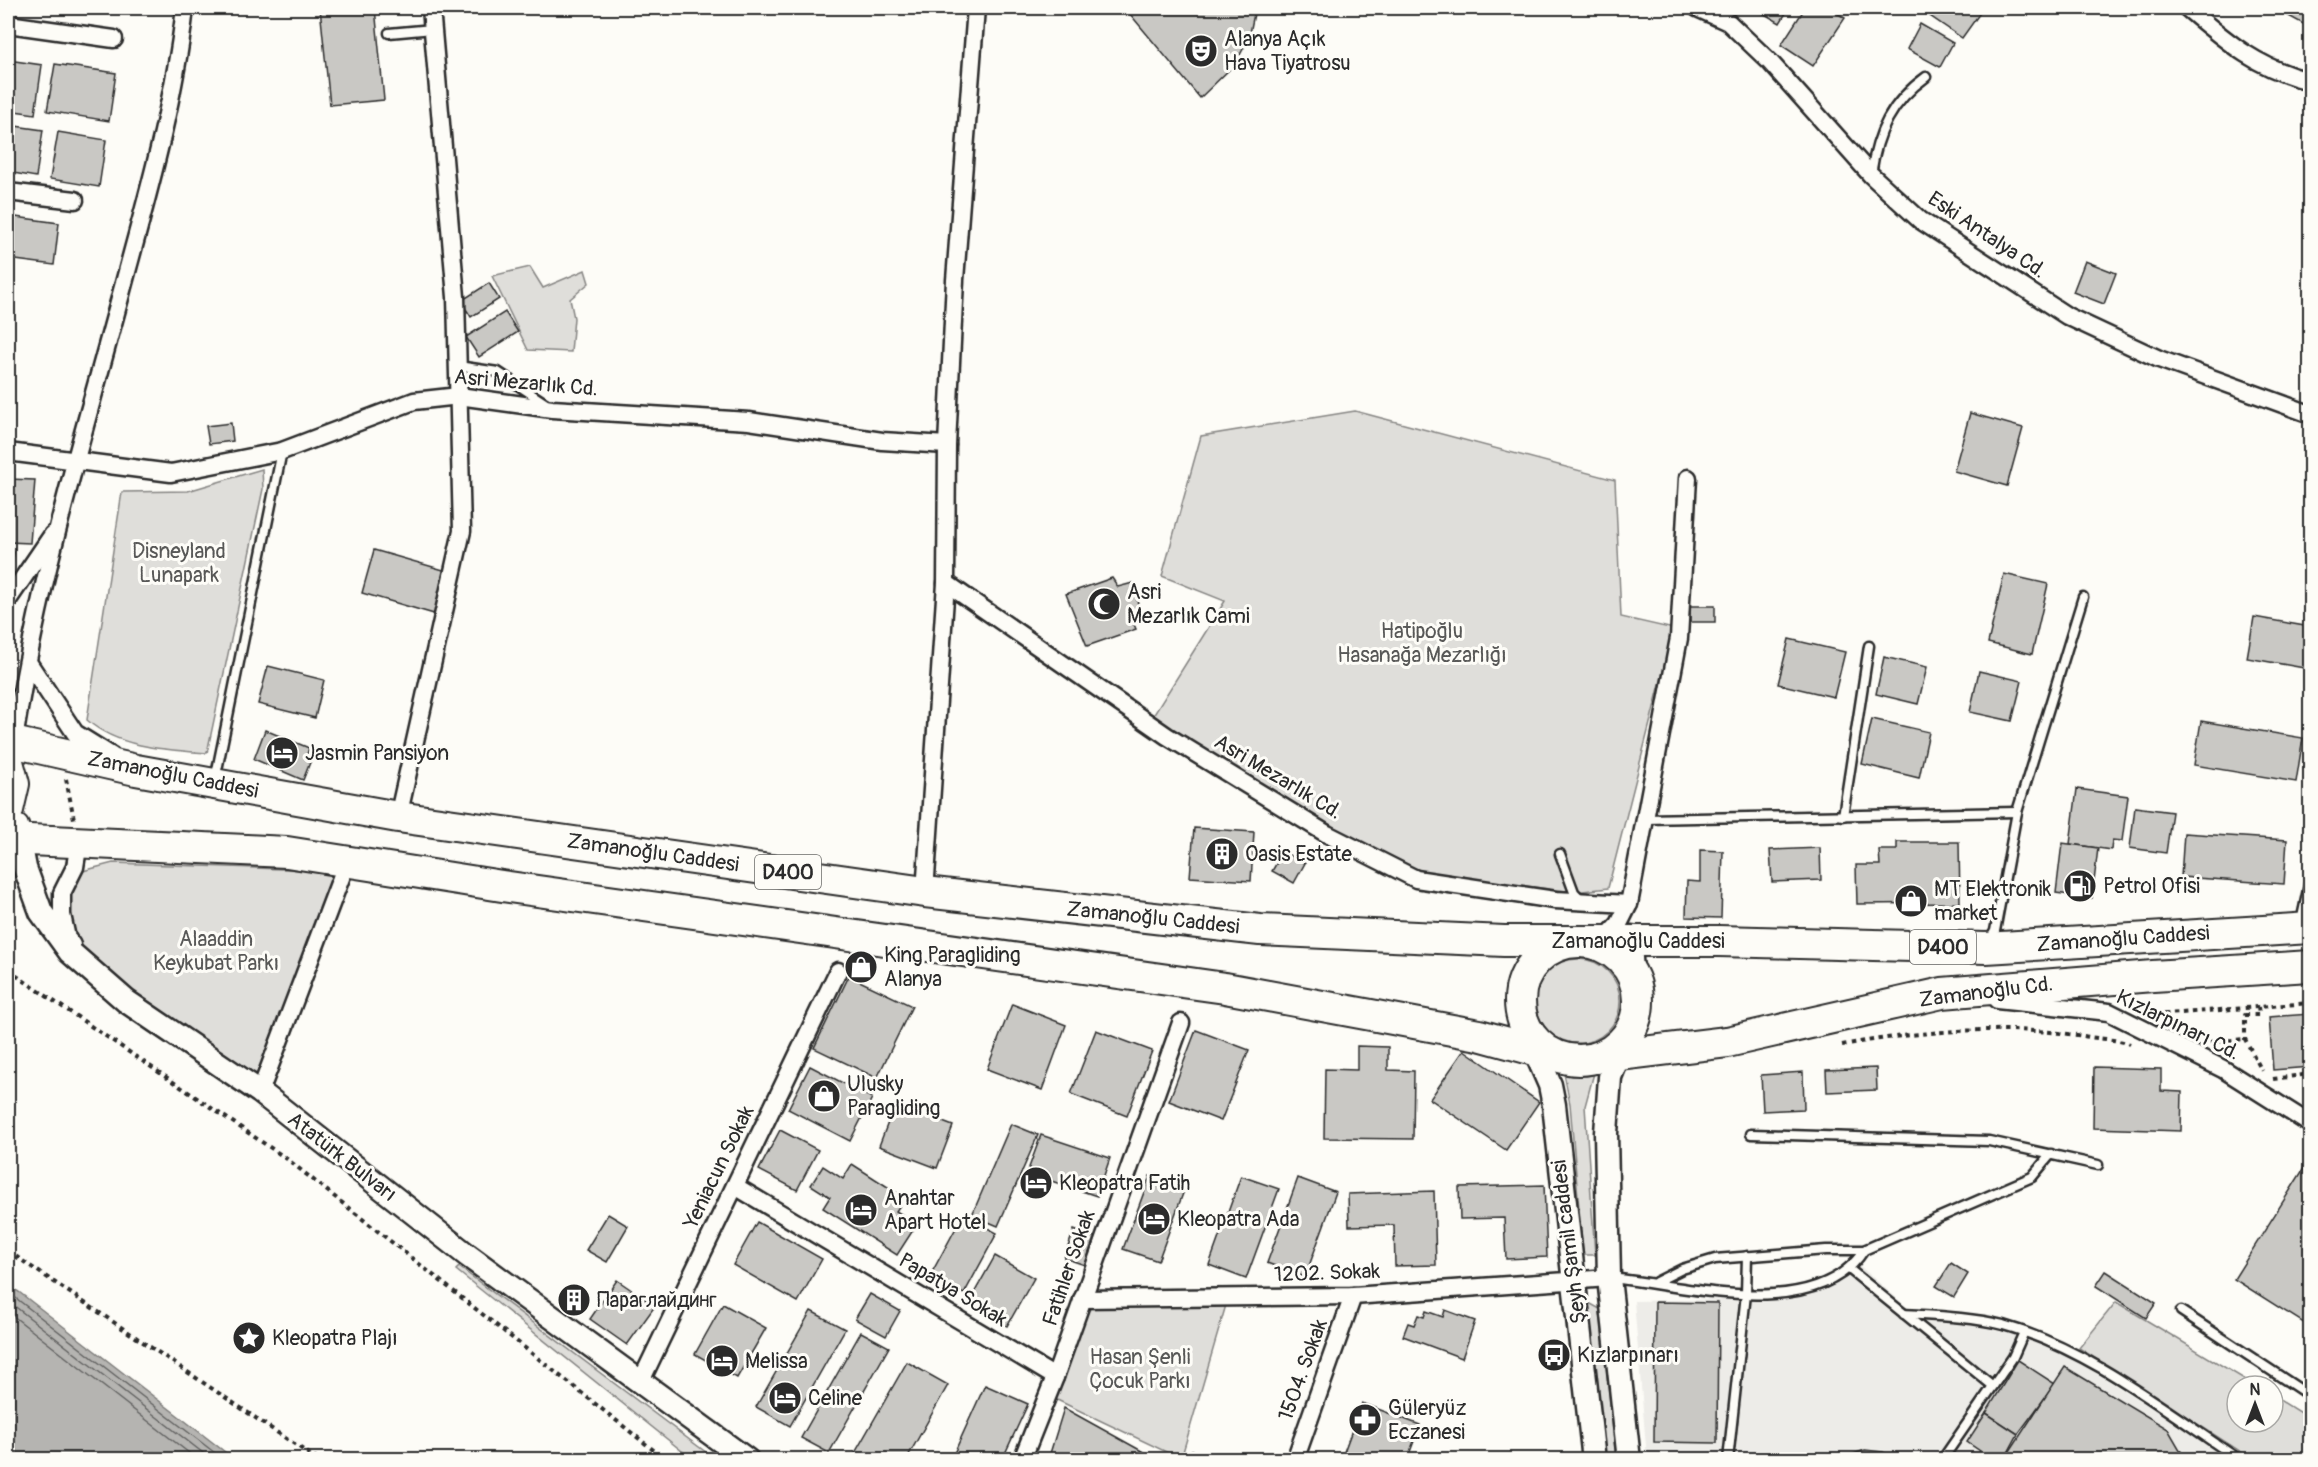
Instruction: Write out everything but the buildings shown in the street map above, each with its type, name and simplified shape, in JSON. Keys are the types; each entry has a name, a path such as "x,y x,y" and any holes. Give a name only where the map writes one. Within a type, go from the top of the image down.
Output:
{"highway":[{"name":"Zamanoğlu Caddesi","path":"10,753 61,752 136,770 398,817 925,892 1260,930 1603,941 1986,948 2305,928"},
{"path":"10,753 14,784 10,805"},
{"path":"14,839 287,852 1236,990 1539,1045"},
{"path":"1539,1045 1520,1011 1520,991 1526,972 1539,956 1556,946 1603,941"},
{"path":"1603,941 1595,943 1612,952 1626,965 1636,982 1639,1001 1635,1020 1613,1050"},
{"name":"Zamanoğlu Cd.","path":"1539,1045 1575,1060 1613,1050 1726,1042 1942,993 2310,966"}],"street":[{"path":"10,753 59,526 155,167 185,8"},
{"path":"398,817 462,531 456,297 431,8"},
{"path":"925,892 946,583 947,445 955,280 976,8"},
{"name":"Eski Antalya Cd.","path":"1697,8 1728,15 1871,175 1920,220 2067,316 2159,359 2310,414"},
{"path":"2187,8 2239,52 2304,80"},
{"path":"8,24 114,39"},
{"path":"8,192 75,200"},
{"name":"Asri Mezarlık Cd.","path":"8,452 171,473 282,451 414,401 459,396 552,409 749,421 882,441 947,445"},
{"path":"1603,941 1619,924 1629,904 1679,638 1688,478"},
{"path":"8,600 59,526"},
{"name":"Asri Mezarlık Cd.","path":"946,583 1167,736 1327,834 1416,879 1555,900 1629,904"},
{"path":"28,663 75,734 136,770"},
{"name":"Atatürk Bulvarı","path":"10,805 14,839 41,912 70,952 88,968 126,1001 260,1092 467,1256 747,1460"},
{"path":"79,842 75,867 62,893 62,915 67,938 88,968"},
{"path":"260,1092 347,862"},
{"path":"1603,941 1629,904"},
{"path":"1603,941 1636,982"},
{"name":"Yeniacun Sokak","path":"640,1383 838,971"},
{"name":"Kızlarpınarı Cd.","path":"1942,993 2109,1012 2223,1070 2310,1124"},
{"name":"Fatihler Sokak","path":"1022,1460 1055,1377 1181,1023"},
{"name":"Şeyh Şamil caddesi","path":"1539,1045 1554,1105 1594,1460"},
{"name":"Şeyh Şamil caddesi","path":"1613,1050 1606,1133 1609,1278 1629,1460"},
{"name":"Papatya Sokak","path":"735,1186 1055,1377"},
{"name":"1202. Sokak","path":"1082,1299 1353,1296 1609,1278"},
{"name":"1504. Sokak","path":"1295,1460 1353,1296"}],"lane":[{"path":"389,33 433,29"},
{"path":"1871,175 1876,143 1889,115 1908,90 1926,77"},
{"path":"2304,80 2310,89"},
{"path":"458,366 498,372 552,409"},
{"path":"214,784 282,451"},
{"path":"1986,948 1995,931 2017,812 2083,597"},
{"path":"1843,816 1869,646"},
{"path":"1645,819 2017,812"},
{"path":"1560,854 1574,892 1581,900"},
{"path":"2305,928 2310,880"},
{"path":"1751,1134 1989,1141 2098,1165"},
{"path":"1656,1282 1698,1263 1747,1256 1864,1250 2032,1177 2051,1154"},
{"path":"1609,1278 1656,1282 1708,1292 1746,1294 1815,1287 1828,1283 1849,1269 1864,1250"},
{"path":"1728,1460 1746,1294 1747,1256"},
{"path":"1849,1269 1993,1386"},
{"path":"2181,1311 2310,1396"},
{"path":"1904,1314 1977,1320 2024,1332 2085,1359 2240,1460"},
{"path":"1942,1460 2013,1357 2024,1332"}],"path":[{"path":"61,752 79,842"},
{"path":"8,970 287,1159 666,1460"},
{"path":"2144,1015 2310,1003"},
{"path":"2259,1007 2259,1015 2245,1015 2245,1039 2266,1080 2310,1074"},
{"path":"1842,1045 1884,1038 1976,1030 2043,1030 2126,1043 2136,1047"},
{"path":"2200,1042 2245,1039"},
{"path":"8,1251 318,1460"}],"shaded area":[{"path":"1860,1266 1910,1310 2048,1343 2233,1459 1647,1459 1634,1301 1783,1298 1827,1284"}],"green space":[{"path":"530,267 543,288 585,270 589,283 570,299 574,318 571,352 528,350 492,276"},
{"name":"Hatipoğlu Hasanağa Mezarlığı","path":"1355,411 1615,480 1621,617 1674,629 1608,888 1574,892 1433,875 1386,857 1269,794 1153,716 1225,601 1162,576 1201,436"},
{"name":"Disneyland Lunapark","path":"262,469 263,489 207,753 144,746 113,737 99,729 87,720 122,492 188,491"},
{"name":"Alaaddin Keykubat Parkı","path":"113,863 337,871 256,1081 93,966 74,936 70,914 70,894 83,871"},
{"path":"1578,959 1594,962 1608,971 1617,985 1620,1001 1617,1017 1608,1031 1594,1040 1578,1043 1562,1040 1548,1031 1539,1017 1536,1001 1539,985 1548,971 1562,962"},
{"path":"1563,1068 1594,1073 1585,1106 1595,1255 1583,1255 1570,1104"},
{"path":"459,1267 715,1459 692,1459 456,1270"},
{"path":"2116,1302 2236,1374 2225,1374 2225,1434 2285,1434 2285,1403 2310,1419 2310,1459 2252,1459 2079,1348"},
{"path":"1589,1303 1600,1309 1616,1459 1604,1459"},
{"name":"Hasan Şenli Çocuk Parkı","path":"1086,1305 1226,1305 1181,1459 1053,1398"}],"water":[{"path":"8,1285 19,1292 234,1459 8,1459"}],"place":[{"name":"Alanya Açık Hava Tiyatrosu","path":"1201,51"},
{"name":"Asri Mezarlık Cami","path":"1104,604"},
{"name":"Jasmin Pansiyon","path":"282,753"},
{"name":"Oasis Estate","path":"1222,854"},
{"name":"Petrol Ofisi","path":"2080,886"},
{"name":"MT Elektronik market","path":"1911,901"},
{"name":"King Paragliding Alanya","path":"861,967"},
{"name":"Ulusky Paragliding","path":"824,1096"},
{"name":"Kleopatra Fatih","path":"1036,1183"},
{"name":"Anahtar Apart Hotel","path":"861,1210"},
{"name":"Kleopatra Ada","path":"1154,1219"},
{"name":"Параглайдинг","path":"574,1300"},
{"name":"Kleopatra Plajı","path":"249,1338"},
{"name":"Kızlarpınarı","path":"1554,1355"},
{"name":"Melissa","path":"722,1361"},
{"name":"Celine","path":"785,1398"},
{"name":"Güleryüz Eczanesi","path":"1365,1420"}]}
